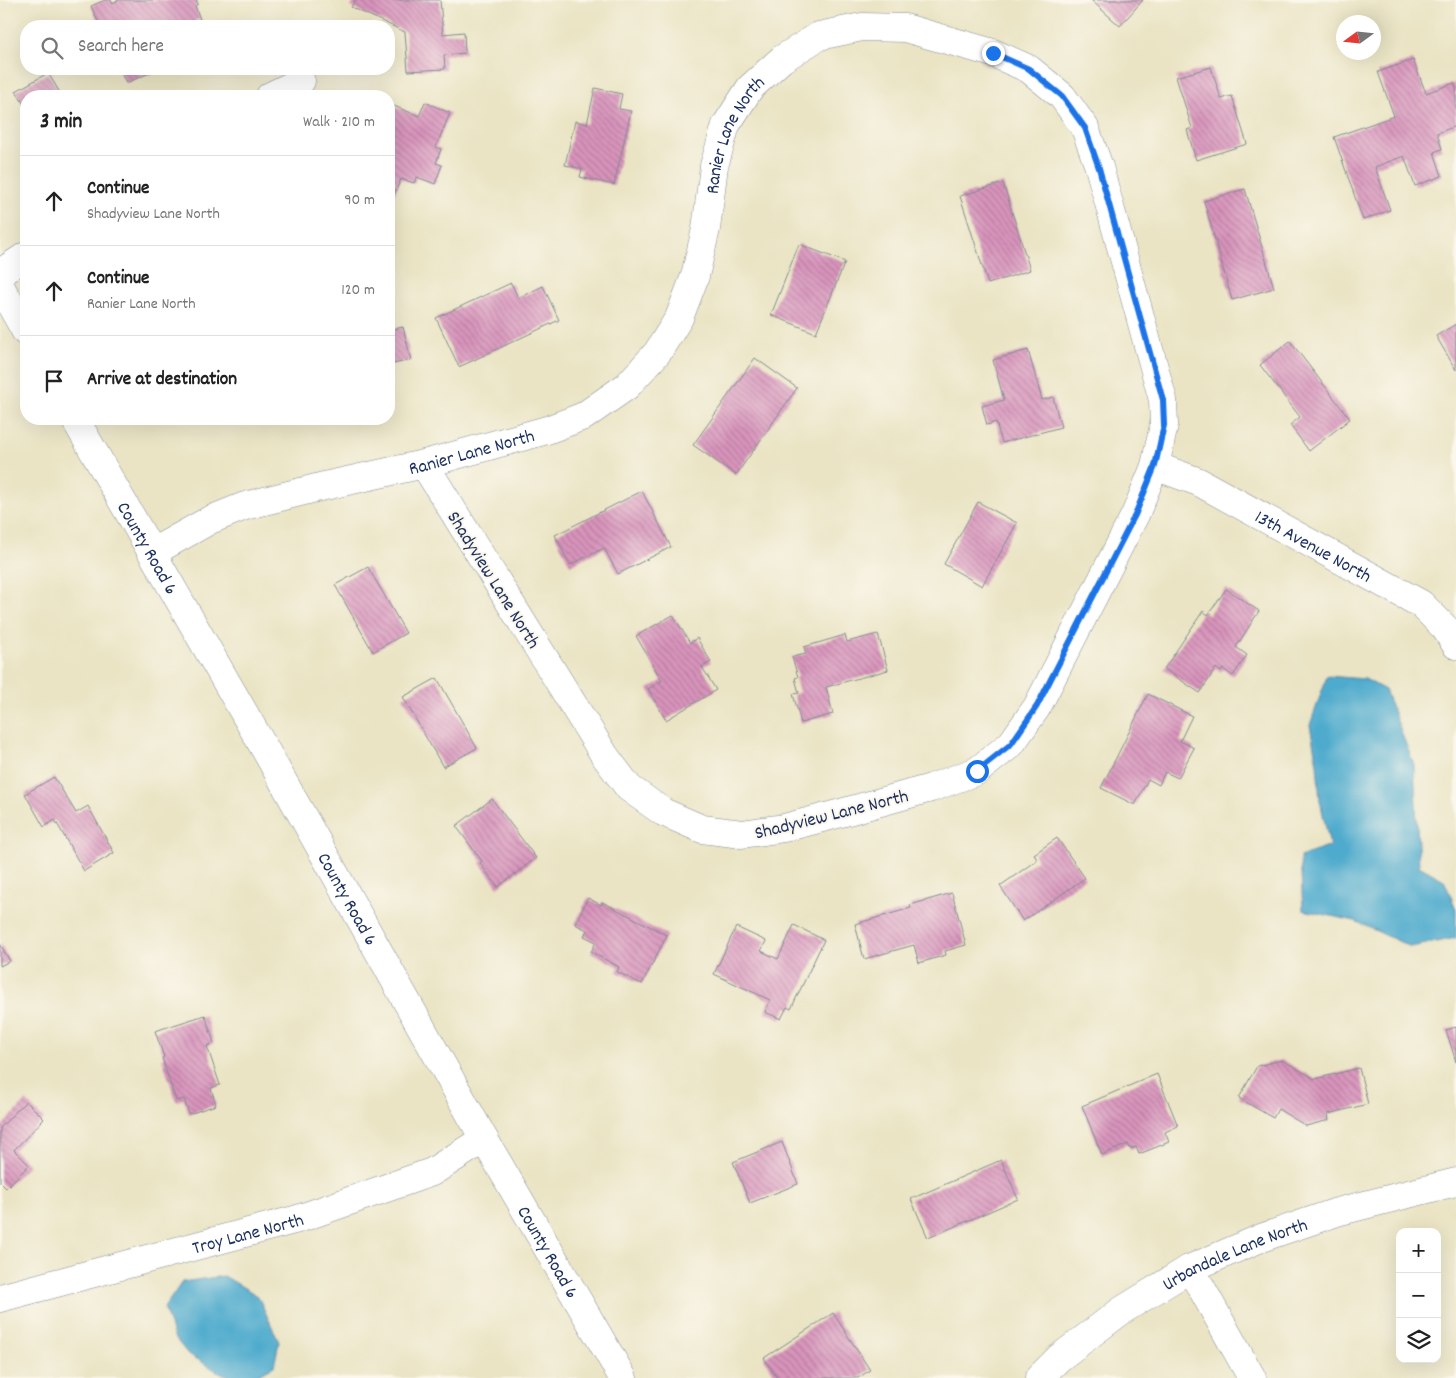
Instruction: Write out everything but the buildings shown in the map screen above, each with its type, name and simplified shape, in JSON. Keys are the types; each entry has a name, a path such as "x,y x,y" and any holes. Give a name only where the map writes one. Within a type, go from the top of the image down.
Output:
{"street":[{"name":"Ranier Lane North","path":"153,552 210,520 245,506 320,486 424,464 547,430 584,416 627,386 657,353 679,318 695,276 706,229 714,166 726,125 750,88 782,59 819,36 862,27 905,28 993,53 1029,69 1062,96 1085,128 1099,168 1163,400 1164,425 1155,466"},
{"path":"282,90 301,81"},
{"path":"0,273 20,260"},
{"path":"0,286 20,321"},
{"name":"County Road 6","path":"79,425 327,858 484,1139 623,1378"},
{"name":"Shadyview Lane North","path":"424,464 605,756 629,788 662,812 702,829 742,834 784,828 931,788 977,771 1011,744 1037,706 1135,515 1155,466"},
{"name":"13th Avenue North","path":"1155,466 1199,482 1421,604 1445,628 1456,645"},
{"name":"Troy Lane North","path":"0,1298 298,1219 432,1172 484,1139"},
{"name":"Urbandale Lane North","path":"1039,1378 1059,1358 1122,1311 1190,1270 1261,1238 1338,1212 1456,1182"},
{"path":"1190,1270 1252,1378"}],"water":[{"path":"1327,676 1365,679 1385,690 1414,765 1419,866 1444,880 1456,909 1456,938 1411,947 1355,921 1303,910 1300,857 1330,846 1320,801 1317,764 1310,725"},
{"path":"224,1276 258,1296 279,1342 274,1366 251,1378 233,1378 187,1353 174,1337 164,1308 182,1282"}],"route":[{"path":"977,771 1011,744 1037,706 1135,515 1155,466 1164,425 1163,400 1099,168 1085,128 1062,96 1029,69 993,53"}]}
